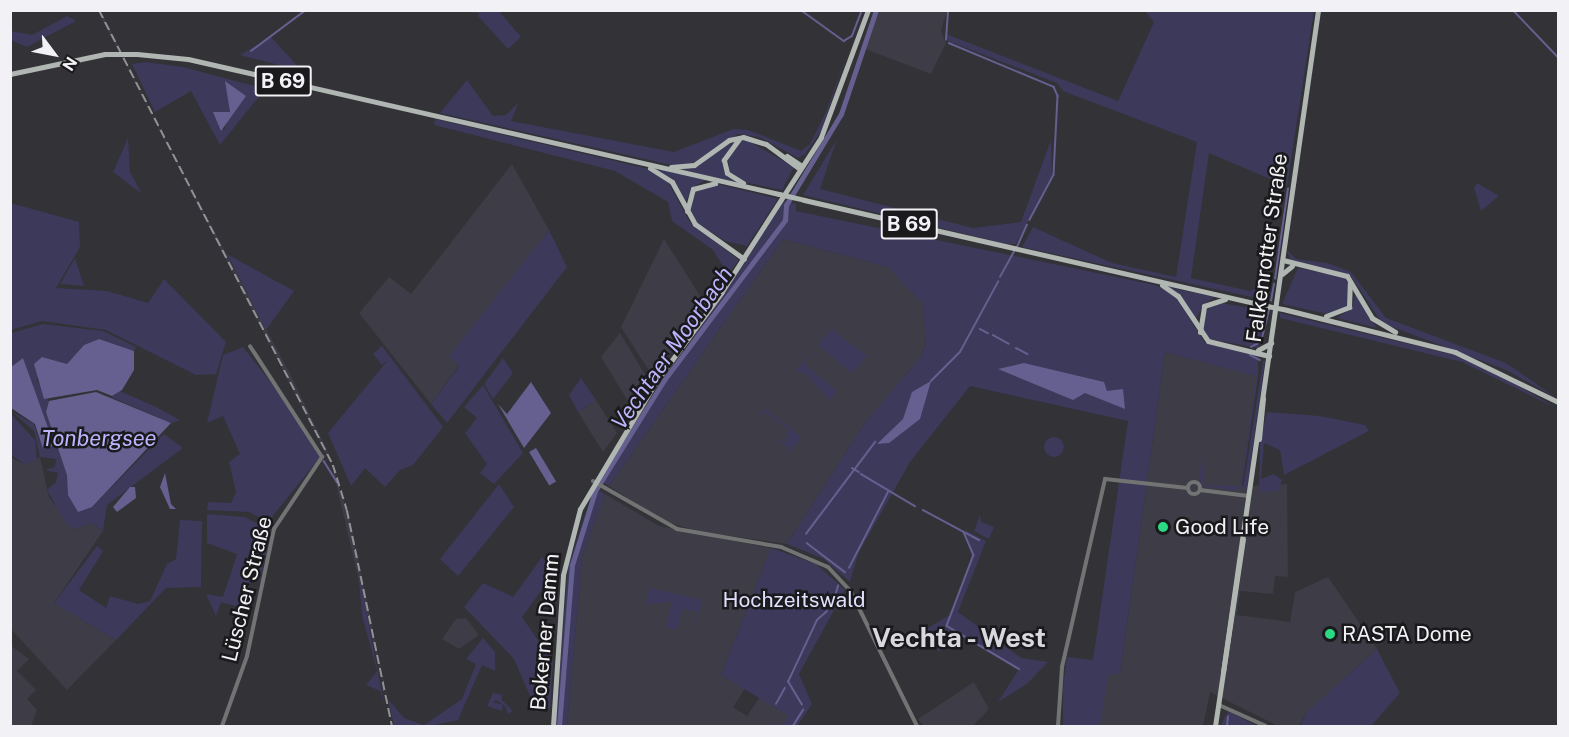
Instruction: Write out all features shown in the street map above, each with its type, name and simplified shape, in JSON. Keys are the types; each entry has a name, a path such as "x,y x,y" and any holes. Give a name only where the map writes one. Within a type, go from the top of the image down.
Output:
{"main road":[{"name":"Bokerner Damm","path":"553,726 563,575 572,532 595,482 745,258 802,168 833,111 868,10"},
{"name":"Falkenrotter Straße","path":"1215,726 1250,496 1318,10"},
{"name":"B 69","path":"10,74 105,54 137,54 188,59 1416,340 1488,365 1558,402"},
{"path":"645,164 688,167 729,140 743,137 796,159 808,157"},
{"path":"743,137 727,149 725,167 736,181 763,191"},
{"path":"784,155 802,168"},
{"path":"796,159 802,168"},
{"path":"632,161 667,178 687,213 745,258"},
{"path":"687,213 689,195 700,184 743,186"},
{"path":"728,246 737,249 751,248"},
{"path":"737,249 745,258"},
{"path":"1283,262 1292,266 1301,265"},
{"path":"1283,262 1343,274 1354,283 1375,322 1416,340"},
{"path":"1281,275 1292,266"},
{"path":"1296,312 1333,317 1344,312 1353,290 1343,274"},
{"path":"1135,276 1173,291 1202,337 1269,354"},
{"path":"1202,337 1199,316 1211,301 1254,303"},
{"path":"1255,351 1270,343"}],"street":[{"name":"Lüscher Straße","path":"222,726 247,656 274,529 322,457 250,346"},
{"path":"1058,726 1062,667 1105,479 1188,488 1195,482 1200,490"},
{"path":"595,482 677,529 781,547 828,567 851,592 917,726"},
{"path":"1188,488 1193,495 1200,490 1250,496"},
{"path":"1219,705 1266,726"}],"shaded area":[{"path":"98,11 101,11 151,112 289,372 328,452 349,515 393,726 332,466"},
{"path":"879,11 947,11 941,30 946,43 931,74 865,49"},
{"path":"512,164 549,230 450,356 459,365 431,404 359,313 389,277 411,294"},
{"path":"664,239 706,305 653,377 621,327"},
{"path":"783,239 888,267 923,304 926,344 919,359 864,424 787,544 697,531 661,520 609,486"},
{"path":"620,333 649,381 632,408 601,357"},
{"path":"1165,352 1257,376 1241,486 1287,484 1288,577 1275,576 1273,594 1240,591 1237,615 1290,622 1295,592 1328,577 1377,649 1307,712 1299,726 1278,726 1210,692 1203,726 1076,726 1108,674 1120,674"},
{"path":"596,400 617,433 603,452 578,412"},
{"path":"10,457 26,465 40,457 49,497 74,529 91,523 103,531 54,603 116,640 67,690 11,629"},
{"path":"605,494 659,526 771,548 721,675 746,687 733,707 747,716 761,695 790,716 781,726 567,726 582,556"},
{"path":"466,618 479,635 459,649 442,639 456,619"},
{"path":"10,645 29,659 17,671 36,690 27,699 37,710 31,726 11,726"},
{"path":"974,682 989,709 973,726 924,726 918,719"}],"green space":[{"path":"480,11 499,11 521,37 508,49 478,16"},
{"path":"1145,11 1314,11 1287,186 1209,153 1191,278 1250,291 1271,282 1270,301 1022,247 1033,227 1112,263 1176,277 1197,142 1063,91 1057,83 948,41 946,34 1118,101 1154,22"},
{"path":"67,16 76,21 27,47 11,40 11,31 32,35"},
{"path":"271,37 302,71 240,55"},
{"path":"847,53 822,130 805,154 798,158 759,137 738,134 691,164 676,166 440,113 467,80 493,116 506,115 519,102 511,121 674,152 733,129 748,130 801,151 810,144 826,112"},
{"path":"145,62 183,67 265,89 220,145 191,91 155,112 132,64","holes":["227,82 239,92 224,130 214,113 230,112"]},
{"path":"435,119 649,169 667,180 689,221 739,260 728,274 713,250 672,221 668,202 615,171 434,125"},
{"path":"128,138 130,172 142,194 113,172"},
{"path":"745,139 794,167 782,190 740,181 729,172 728,151"},
{"path":"837,139 820,189 973,228 1021,222 1051,140 1052,175 1016,244 1007,244 803,195"},
{"path":"733,141 722,163 734,182 683,170"},
{"path":"659,170 706,180 693,187 685,203"},
{"path":"1477,183 1499,196 1481,211 1474,188"},
{"path":"717,184 778,199 747,246 725,241 697,223 689,208 695,190"},
{"path":"784,201 796,204 796,211 1155,285 1174,294 1205,343 1258,355 1258,376 1242,487 1232,490 1203,486 1199,478 1202,454 1204,485 1241,486 1256,376 1165,352 1120,674 1108,674 1100,725 1063,726 1063,688 1067,657 1093,660 1128,421 970,386 910,462 858,554 850,582 824,559 787,544 864,424 919,359 926,344 923,304 888,267 783,239 609,486 599,480"},
{"path":"11,203 79,222 80,247 56,288 107,291 148,303 164,279 226,342 216,374 196,375 106,330 42,321 11,330"},
{"path":"549,230 567,267 447,423 431,404 459,366 449,356"},
{"path":"1287,250 1296,259 1328,263 1351,272 1386,318 1506,363 1558,399 1506,370 1382,323 1350,275 1290,259"},
{"path":"227,254 294,291 266,330 248,294"},
{"path":"75,258 84,286 60,284"},
{"path":"1298,268 1344,277 1352,290 1348,307 1332,315 1282,304"},
{"path":"1168,286 1215,297 1203,305 1196,319"},
{"path":"1356,290 1367,315 1377,328 1337,318 1352,308"},
{"path":"1216,302 1267,311 1258,348 1209,339 1201,327 1202,315"},
{"path":"1280,313 1454,355 1487,367 1558,409 1462,362 1280,318"},
{"path":"43,324 103,331 136,347 134,351 99,339 84,345 67,364 42,357 37,380 49,401 46,412 68,475 68,495 92,507 164,434 183,448 107,505 103,531 91,523 74,529 67,525 47,490 56,482 58,473 45,470 55,467 56,459 40,457 34,431 11,411 34,424 40,442 50,433 23,358 11,367 11,333"},
{"path":"835,325 832,330 867,356 852,373 818,345"},
{"path":"382,346 443,427 413,465 400,470 385,487 365,468 351,486 328,433 388,360 382,365 373,354"},
{"path":"243,347 286,402 320,457 268,522 249,512 207,510 208,502 231,503 236,492 229,462 240,454 223,416 207,423 223,355"},
{"path":"816,349 804,364 837,391 830,400 805,373 795,371"},
{"path":"503,358 513,373 493,399 484,384"},
{"path":"1263,361 1265,361 1247,489 1243,488"},
{"path":"581,378 596,400 578,412 569,395"},
{"path":"483,385 523,453 494,484 480,473 487,464 465,433 477,418 464,407"},
{"path":"120,391 180,420 171,423 111,397"},
{"path":"771,402 766,409 801,437 787,455 789,448 773,437 785,443 789,430 766,412 755,420"},
{"path":"1267,412 1320,416 1365,425 1369,431 1284,475 1280,450 1264,443 1261,479 1274,474 1282,480 1278,491 1259,492 1260,442"},
{"path":"11,414 35,440 37,459 26,465 11,455"},
{"path":"1054,437 1061,440 1064,447 1061,454 1054,457 1047,454 1044,447 1047,440"},
{"path":"499,484 514,507 458,576 440,559"},
{"path":"594,488 605,494 582,556 567,726 555,726 568,567"},
{"path":"207,514 245,517 271,531 260,581 252,579 243,608 221,602 216,616 206,594 223,597 237,554 207,543"},
{"path":"980,515 981,522 994,527 989,539 974,531"},
{"path":"180,520 202,521 201,587 166,588 116,640 54,603 97,546 103,551 79,590 106,608 110,596 138,604 150,601 167,564 176,559"},
{"path":"965,530 986,541 958,612 1021,658 1048,662 1027,684 998,702 1019,669 950,630 939,652 928,635 928,628 950,615 964,580 972,554"},
{"name":"Hochzeitswald","path":"771,548 816,564 845,590 799,674 812,704 797,726 781,726 789,716 721,675"},
{"path":"542,557 554,573 522,617 553,662 550,708 537,712 514,659 464,607 483,583 513,597"},
{"path":"358,569 385,707 380,691 366,685 377,671 362,615"},
{"path":"650,588 702,600 696,626 697,612 682,609 677,630 666,627 672,601 646,605"},
{"path":"483,638 495,652 495,671 482,665 458,720 430,726 394,726 388,699 404,718 424,725 462,699 476,664 466,659"},
{"path":"1377,649 1400,693 1371,726 1300,726 1307,712"},
{"path":"493,693 503,695 501,699 513,711 508,714 505,706 496,700 493,702 503,705 502,711 487,706"},
{"path":"1228,712 1232,713 1257,726 1220,726"}],"water":[{"path":"225,81 246,96 221,131 213,112 230,112"},
{"path":"99,339 134,351 134,370 122,390 112,396 97,390 44,399 34,364 42,357 67,364 84,345"},
{"path":"23,358 53,446 43,449 35,424 11,408 11,367"},
{"path":"1024,363 1104,382 1107,391 1123,389 1125,409 1085,393 1073,400 998,369"},
{"path":"931,381 920,419 889,443 877,444 903,419 912,392"},
{"path":"531,382 551,413 524,448 498,404 507,414"},
{"name":"Tonbergsee","path":"96,392 171,423 92,507 78,512 68,495 67,475 46,412 49,401"},
{"path":"536,448 556,481 549,486 529,452"},
{"path":"165,473 171,504 176,509 170,509 160,487"},
{"path":"130,487 135,487 136,498 117,512 113,507"}],"waterway":[{"path":"251,51 306,10"},
{"path":"801,10 844,41 852,36 862,10"},
{"name":"Vechtaer Moorbach","path":"559,726 572,565 595,491 664,380 785,220 786,205 841,114 876,10"},
{"path":"946,40 948,10"},
{"path":"1513,10 1558,57"},
{"path":"949,43 1054,87 1058,96 1054,175 1030,220"},
{"path":"1275,279 1288,189"},
{"path":"1017,247 1027,225"},
{"path":"1000,277 1014,252"},
{"path":"931,381 960,352 998,282"},
{"path":"1271,301 1274,284"},
{"path":"1251,347 1261,342 1269,310"},
{"path":"980,329 988,333"},
{"path":"993,335 1009,344"},
{"path":"1016,348 1028,354"},
{"path":"1250,355 1260,360"},
{"path":"806,534 875,442"},
{"path":"324,461 337,482"},
{"path":"852,468 859,472"},
{"path":"861,474 915,506"},
{"path":"849,568 888,492"},
{"path":"923,510 964,532 974,555 947,626 1019,669"},
{"path":"966,533 979,540"},
{"path":"807,543 845,572"},
{"path":"832,607 838,586"},
{"path":"802,705 788,682 817,620 827,611"},
{"path":"776,704 785,688"},
{"path":"793,726 803,710"},
{"path":"1227,726 1228,717"}],"railway":[{"path":"99,10 333,465 347,510 392,726"}],"place":[{"name":"Good Life","path":"1163,527"},
{"name":"RASTA Dome","path":"1330,634"}],"district":[{"name":"Vechta - West","path":"959,638"}]}
